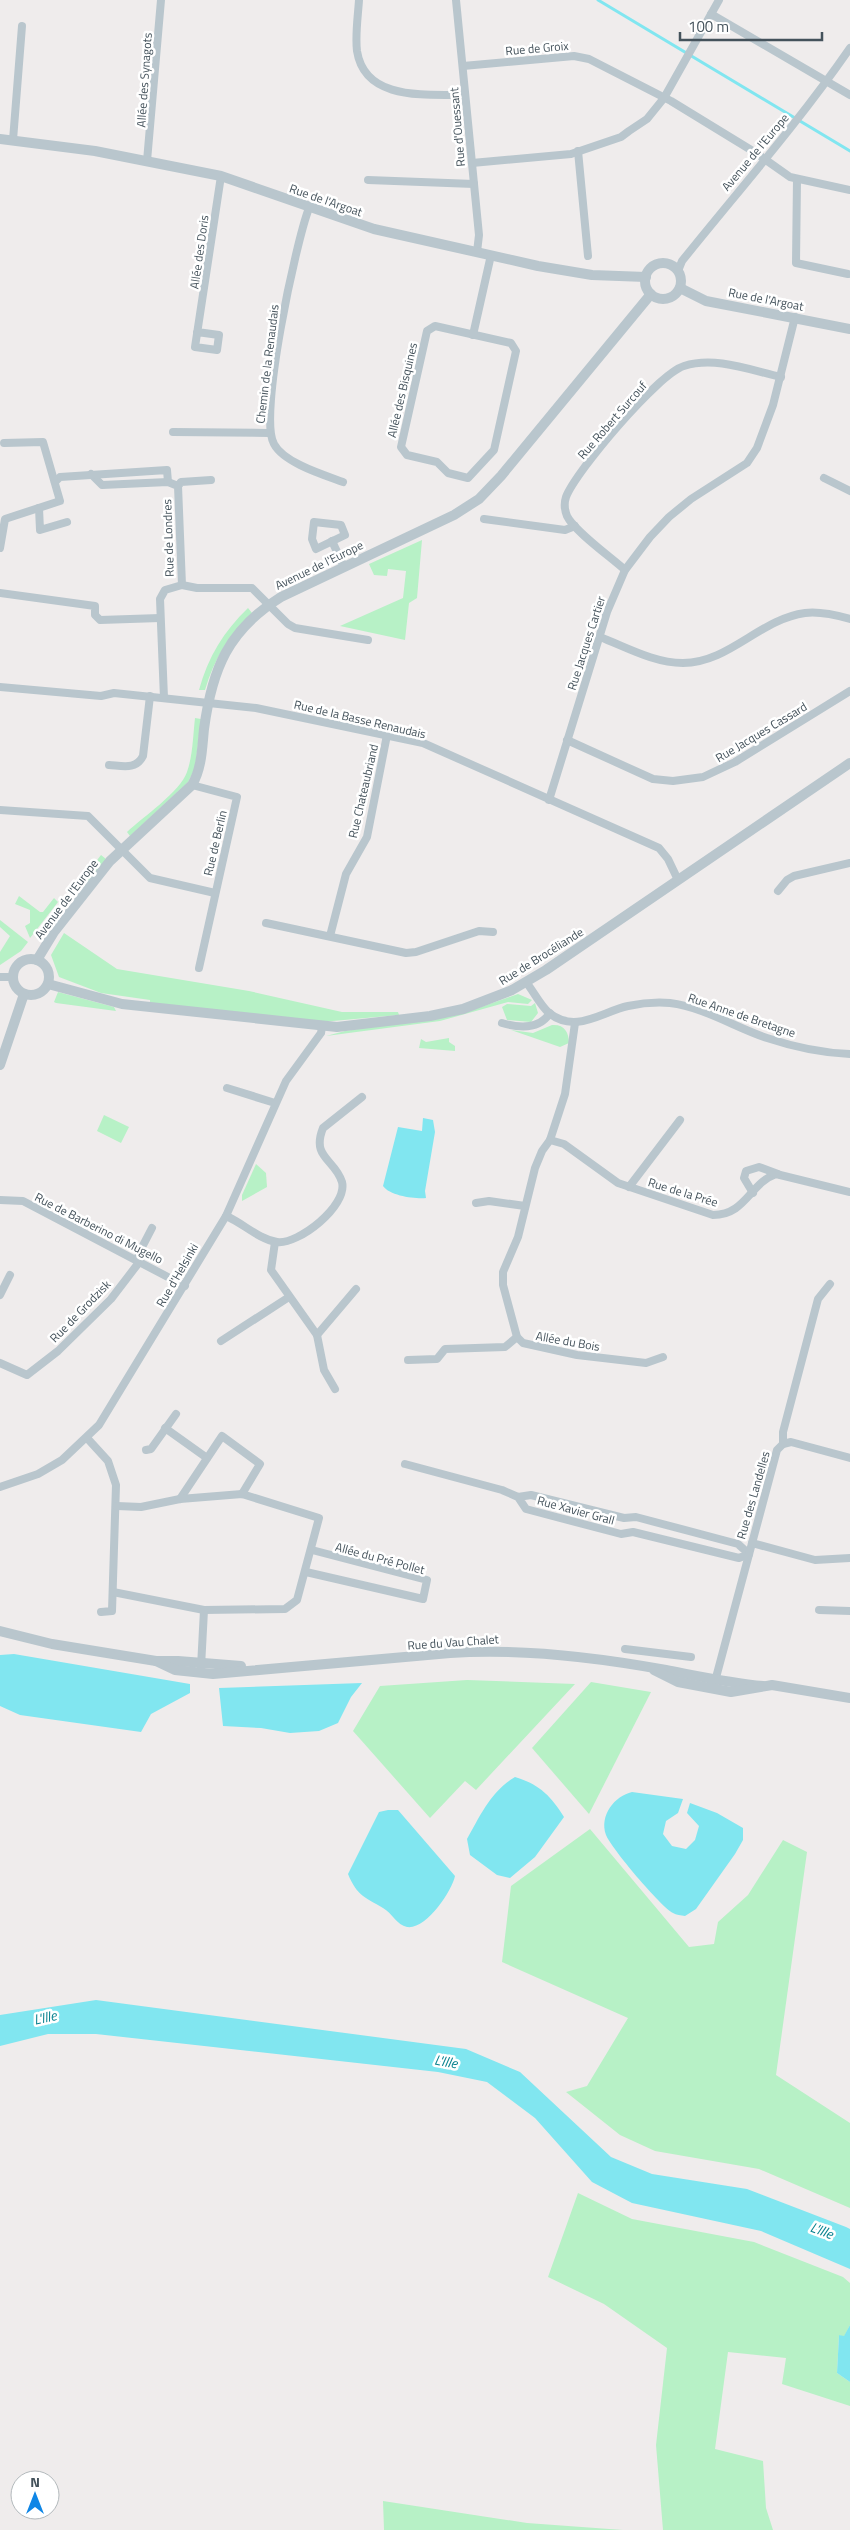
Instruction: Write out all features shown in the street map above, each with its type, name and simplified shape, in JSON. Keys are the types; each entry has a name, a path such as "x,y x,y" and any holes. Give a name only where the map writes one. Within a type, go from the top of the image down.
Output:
{"street":[{"name":"Allée des Synagots","path":"147,161 161,0"},
{"path":"359,0 358,53 366,70 376,81 391,90 404,94 465,96"},
{"name":"Rue d'Ouessant","path":"456,0 479,235 477,252"},
{"path":"472,163 571,154 621,136 647,119 664,98 717,0"},
{"path":"711,14 850,95"},
{"path":"13,140 22,26"},
{"name":"Avenue de l'Europe","path":"678,271 682,261 826,82 850,48"},
{"name":"Rue de Groix","path":"463,66 574,56 597,63 664,98 765,158 790,177 850,190"},
{"name":"Rue de l'Argoat","path":"0,139 147,161 222,176 309,208 374,229 491,255 576,273 646,277"},
{"path":"578,151 588,256"},
{"name":"Allée des Doris","path":"198,332 222,176"},
{"path":"797,179 796,263 848,274"},
{"path":"368,180 474,184"},
{"name":"Chemin de la Renaudais","path":"309,208 291,270 270,408 269,434 276,447 302,467 343,482"},
{"path":"473,335 491,255"},
{"path":"657,264 668,264 678,271 681,276 680,288 677,293 667,299 655,298 651,294 645,283 646,277 648,272 657,264"},
{"name":"Rue de l'Argoat","path":"680,288 706,301 850,329"},
{"name":"Avenue de l'Europe","path":"37,960 54,932 121,850 192,785 200,764 207,704 216,671 226,650 242,628 268,605 454,516 479,499 501,476 651,294"},
{"name":"Rue Jacques Cartier","path":"549,800 607,612 625,570 650,537 669,517 691,499 746,464 765,431 781,377 795,317"},
{"name":"Allée des Bisquines","path":"435,326 473,335 511,343 516,351 494,450 468,478 448,473 436,462 406,455 401,447 427,331 435,326"},
{"name":"Rue Robert Surcouf","path":"625,570 575,526 567,516 565,506 570,488 590,461 663,378 681,366 710,362 781,377"},
{"path":"173,432 269,434"},
{"path":"0,548 5,519 60,501 43,442 4,443"},
{"name":"Rue de Londres","path":"55,482 60,477 167,470 168,482"},
{"name":"Rue de Londres","path":"92,474 102,486 168,482 178,486"},
{"path":"824,478 850,491"},
{"name":"Rue de Londres","path":"211,480 181,482 178,486 182,584 197,588 252,588 288,624 296,628 368,640"},
{"path":"40,508 40,530 66,522"},
{"path":"484,519 565,530 575,526"},
{"path":"314,522 341,525 345,535 332,541 316,549 312,539 314,522"},
{"path":"332,541 344,567"},
{"path":"164,698 160,599 165,590 182,584"},
{"path":"0,593 95,606 96,615 100,620 160,618"},
{"path":"600,637 661,660 689,663 715,656 774,622 790,617 811,613 850,618"},
{"name":"Rue de la Basse Renaudais","path":"0,687 101,696 114,693 256,708 423,743 659,848 668,859 678,880"},
{"name":"Rue Jacques Cassard","path":"567,740 653,779 673,781 703,778 735,762 850,691"},
{"path":"109,765 132,767 139,763 143,756 150,696"},
{"name":"Rue Chateaubriand","path":"330,936 346,874 367,837 387,735"},
{"name":"Rue de Brocéliande","path":"48,984 122,1004 322,1028 446,1013 492,999 526,982 850,763"},
{"name":"Rue de Berlin","path":"0,810 88,816 150,878 215,893 237,797 192,785"},
{"path":"778,891 787,880 794,876 850,863"},
{"path":"199,968 215,893"},
{"path":"266,923 406,953 416,952 479,931 493,932"},
{"path":"30,959 37,960 42,962 49,972 48,984 38,994 24,994 18,990 13,977 19,964 30,959"},
{"path":"0,977 13,977"},
{"path":"526,982 550,1013 559,1019 575,1023"},
{"path":"0,1065 24,994"},
{"name":"Rue Anne de Bretagne","path":"575,1023 588,1021 627,1006 671,1003 692,1008 768,1038 801,1048 850,1054"},
{"path":"502,1023 520,1027 536,1026 550,1013"},
{"name":"Allée du Bois","path":"575,1023 569,1075 550,1140 542,1151 535,1168 518,1237 505,1264 502,1278 517,1337 531,1346 577,1355 646,1363 663,1357"},
{"name":"Rue d'Helsinki","path":"0,1487 38,1474 62,1460 88,1438 113,1403 226,1216 275,1103 290,1074 318,1037 322,1028"},
{"path":"226,1088 275,1103"},
{"path":"226,1216 275,1242 287,1242 298,1237 339,1203 342,1183 333,1167 320,1152 320,1135 323,1128 362,1097"},
{"name":"Rue de la Prée","path":"629,1187 680,1120"},
{"name":"Rue de la Prée","path":"550,1140 564,1144 610,1178 629,1187 713,1215 724,1215 734,1211 770,1177 778,1174"},
{"path":"753,1193 744,1178 746,1171 759,1167 778,1174 850,1192"},
{"name":"Rue de Barberino di Mugello","path":"0,1200 23,1201 185,1286"},
{"path":"476,1202 489,1201 525,1206"},
{"name":"Rue de Grodzisk","path":"0,1363 27,1375 58,1351 111,1299 137,1265 152,1228"},
{"path":"275,1242 271,1270 317,1335 324,1370 335,1389"},
{"path":"0,1295 10,1275"},
{"name":"Rue des Landelles","path":"714,1684 777,1450 783,1444 782,1434 818,1299 830,1284"},
{"path":"317,1335 356,1289"},
{"path":"220,1341 289,1297"},
{"path":"408,1360 437,1358 445,1349 506,1347 517,1337"},
{"path":"146,1450 151,1449 176,1414"},
{"path":"166,1428 207,1458"},
{"path":"180,1499 222,1436 260,1464 242,1494"},
{"path":"88,1438 104,1455 111,1466 116,1485 117,1506 114,1533 112,1611 101,1612"},
{"path":"783,1444 790,1442 850,1458"},
{"name":"Rue Xavier Grall","path":"405,1464 502,1490 518,1497 531,1495 624,1518 636,1517 738,1544 749,1554 739,1558 633,1532 621,1534 526,1509 518,1497"},
{"path":"113,1592 204,1610 285,1609 296,1600 306,1572 319,1518 242,1494 180,1499 141,1507 117,1506"},
{"path":"633,1532 636,1517"},
{"path":"752,1543 815,1560 850,1558"},
{"name":"Allée du Pré Pollet","path":"306,1572 423,1599 427,1580 312,1550"},
{"path":"201,1668 204,1610"},
{"path":"819,1610 850,1611"},
{"name":"Rue du Vau Chalet","path":"0,1631 52,1644 156,1661 176,1670 201,1668 213,1674 257,1668 305,1667 488,1650 538,1652 651,1668 678,1682 714,1684 731,1692 763,1686 784,1686 850,1698"},
{"path":"625,1649 691,1656"},
{"path":"651,1652 651,1668"}],"green space":[{"path":"422,540 417,598 409,603 405,640 340,626 403,598 406,571 388,569 387,576 374,575 369,564"},
{"path":"248,608 252,613 223,648 205,690 199,690 207,666 218,645 231,626"},
{"path":"195,718 201,719 195,768 188,782 130,836 127,832 169,796 183,780 190,759"},
{"path":"101,855 106,859 81,891 79,890 69,903 66,901"},
{"path":"19,896 40,912 43,912 54,898 58,902 30,938 25,926 30,923 30,910 15,904"},
{"path":"0,920 28,942 21,951 0,965 0,952 10,936 0,927"},
{"path":"64,933 117,969 249,991 342,1012 398,1012 399,1015 322,1022 150,1003 150,1000 101,993 59,977 51,955"},
{"path":"58,992 114,1007 116,1011 56,1003 54,1002"},
{"path":"518,994 532,1000 528,1004 508,1002 440,1021 326,1036 345,1031 467,1012"},
{"path":"535,1003 538,1013 531,1022 507,1020 502,1007 507,1004 531,1006"},
{"path":"552,1025 563,1027 568,1035 569,1043 560,1047 511,1030 533,1033"},
{"path":"449,1038 449,1042 455,1046 455,1051 419,1048 421,1039 426,1042"},
{"path":"104,1115 129,1127 121,1143 97,1131"},
{"path":"256,1164 266,1173 267,1187 242,1201 242,1195"},
{"path":"467,1680 575,1684 476,1790 465,1781 430,1818 353,1731 380,1686"},
{"path":"591,1682 651,1692 589,1814 532,1748"},
{"path":"590,1829 689,1947 714,1944 718,1922 748,1895 783,1840 807,1852 776,2075 850,2123 850,2208 759,2169 655,2151 620,2135 566,2092 587,2086 628,2018 502,1962 511,1886"},
{"path":"578,2193 632,2219 754,2242 843,2277 850,2283 850,2325 844,2337 839,2335 837,2373 850,2382 850,2406 782,2384 786,2358 728,2352 715,2449 763,2461 766,2508 773,2530 663,2530 656,2445 667,2348 604,2304 548,2277"},
{"path":"383,2501 527,2523 623,2530 384,2530"}],"water":[{"path":"423,1118 433,1120 435,1132 425,1191 426,1198 409,1197 391,1192 383,1186 398,1127 422,1131"},
{"path":"14,1654 190,1684 190,1693 151,1714 141,1732 20,1715 0,1706 0,1655"},
{"path":"362,1683 351,1697 338,1723 319,1731 290,1733 261,1728 223,1726 219,1688"},
{"path":"515,1777 538,1787 554,1803 564,1817 535,1857 510,1878 497,1875 470,1855 467,1839 499,1789"},
{"path":"632,1792 683,1799 678,1813 666,1821 663,1834 672,1846 686,1849 695,1840 699,1826 687,1813 690,1803 717,1813 743,1828 743,1840 735,1854 696,1909 685,1916 673,1913 658,1900 626,1864 606,1835 604,1828 605,1820 610,1808 614,1802"},
{"path":"398,1810 455,1876 444,1900 430,1916 414,1926 403,1926 386,1910 358,1892 348,1874 379,1812"},
{"name":"L'Ille","path":"96,2000 466,2049 520,2072 611,2157 652,2174 747,2189 850,2229 850,2269 761,2231 632,2203 592,2182 535,2118 487,2082 438,2072 96,2034 48,2034 0,2046 0,2015"},
{"path":"850,2325 850,2382 837,2373 839,2335 844,2336"}],"waterway":[{"path":"598,0 850,151"}]}
